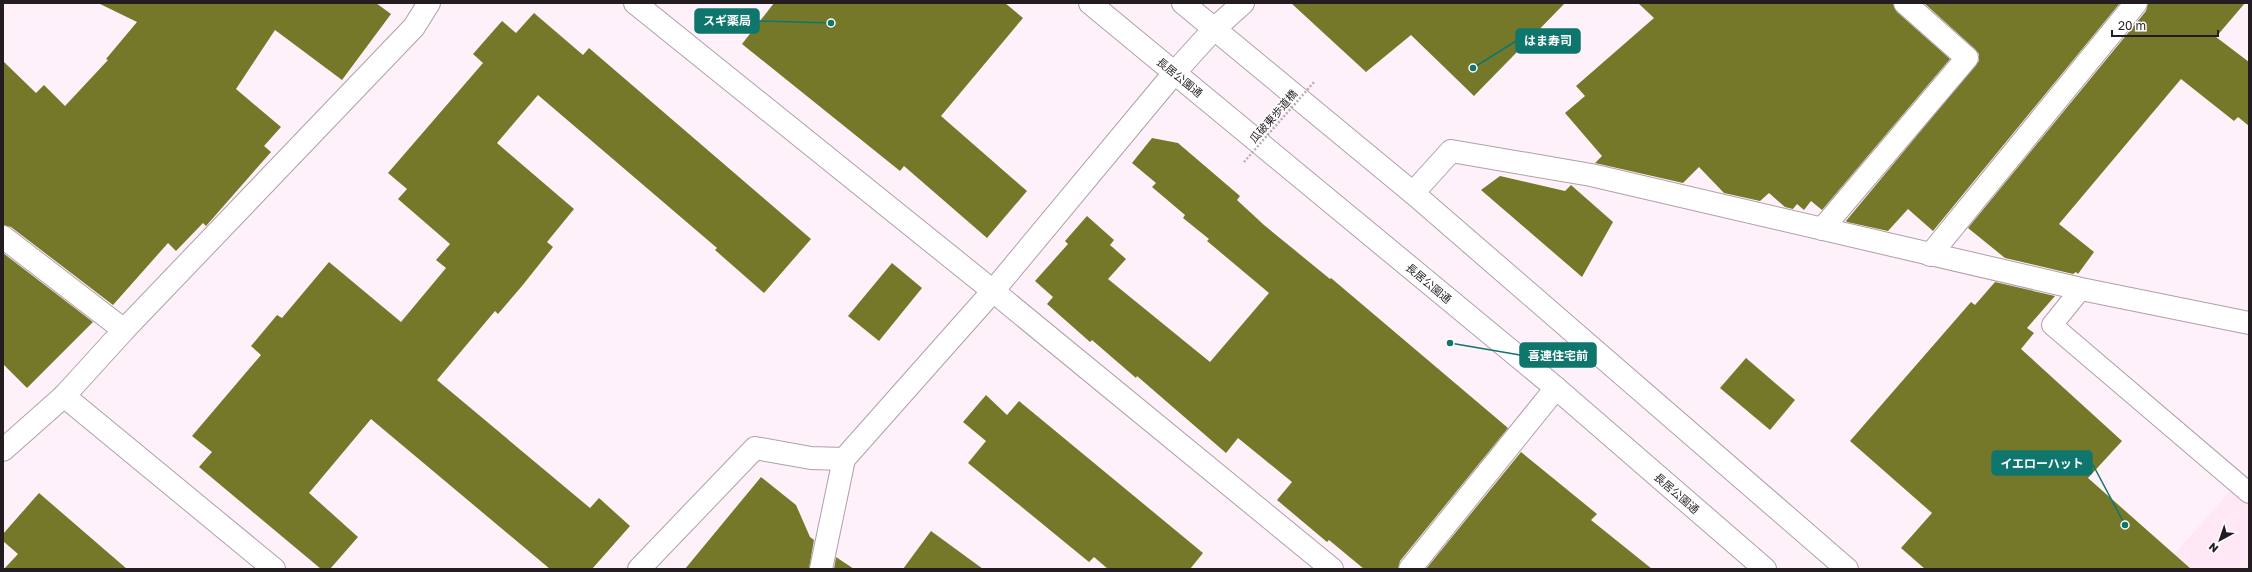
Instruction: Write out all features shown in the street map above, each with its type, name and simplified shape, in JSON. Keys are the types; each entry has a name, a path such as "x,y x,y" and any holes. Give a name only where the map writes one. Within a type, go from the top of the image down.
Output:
{"street":[{"path":"3,450 64,396 124,330 414,27 429,3"},
{"path":"635,3 993,291 1332,569"},
{"name":"長居公園通","path":"1090,3 1556,388 1765,569"},
{"path":"1183,3 1413,193 1847,569"},
{"path":"821,569 844,459 993,291 1175,72 1214,29 1243,3"},
{"path":"1822,229 1967,58 1905,3"},
{"path":"1930,255 2136,3"},
{"path":"1413,193 1451,152 1591,175 2081,289 2249,323"},
{"path":"3,236 124,330"},
{"path":"1410,569 1556,388"},
{"path":"64,396 274,569"},
{"path":"639,569 755,448 811,458 844,459"}],"lane":[{"path":"2081,289 2052,325 2249,493"}],"path":[{"name":"瓜破東歩道橋","path":"1244,162 1315,81"}],"shaded area":[{"path":"2234,487 2249,501 2249,569 2161,569"}],"building":[{"path":"98,3 376,3 391,14 342,80 275,30 236,89 281,127 264,146 271,152 206,226 203,223 176,251 168,243 113,305 11,227 3,225 3,61 36,93 44,85 65,106 108,60 106,59 137,22"},
{"path":"774,3 1005,3 1023,18 941,116 1027,191 987,238 904,166 900,171 742,44"},
{"path":"1291,3 1565,3 1474,96 1411,35 1366,72"},
{"path":"1638,3 1893,3 1897,12 1950,59 1822,210 1811,201 1804,210 1797,204 1793,209 1785,207 1769,193 1760,201 1724,193 1699,167 1683,183 1595,163 1602,156 1565,113 1585,96 1576,86 1654,18"},
{"path":"1924,3 2120,3 1933,231 1908,209 1888,231 1847,222 1846,221 1979,61 1979,54 1975,49"},
{"path":"2148,3 2245,3 2216,37 2249,62 2249,126 2238,117 2234,121 2181,79 2059,224 2094,252 2078,274 2076,272 2073,274 2005,258 1968,228 2146,11"},
{"path":"534,13 583,55 589,48 811,239 764,293 715,250 717,248 538,95 497,143 574,209 547,242 553,247 522,286 498,314 495,311 437,380 590,508 599,498 630,526 592,569 550,569 371,419 309,493 358,537 330,569 321,569 199,467 212,452 192,436 261,355 251,346 277,315 282,318 329,262 401,322 446,268 436,260 450,244 398,199 407,189 388,173 483,63 473,54 502,21 516,33"},
{"path":"1152,138 1178,143 1240,196 1237,200 1264,225 1330,279 1331,278 1508,428 1400,561 1398,569 1364,569 1329,540 1327,542 1277,500 1292,482 1238,438 1226,453 1137,376 1136,378 1092,340 1090,342 1047,304 1053,297 1035,281 1068,244 1065,241 1087,216 1114,240 1110,245 1126,259 1108,279 1210,362 1269,293 1207,241 1209,239 1183,218 1185,215 1152,187 1156,183 1132,163"},
{"path":"1500,176 1565,191 1571,185 1613,222 1582,277 1481,190"},
{"path":"3,253 93,322 27,388 3,364"},
{"path":"892,263 922,288 879,341 848,316"},
{"path":"1995,282 2055,296 2027,328 2034,333 2021,349 2122,441 2088,478 2191,569 1925,569 1901,548 1932,513 1850,441 1971,302 1975,305"},
{"path":"1746,358 1795,400 1770,430 1720,388"},
{"path":"986,395 1007,415 1019,401 1203,553 1190,569 1108,569 1094,557 1089,562 968,463 986,441 963,422"},
{"path":"1521,452 1597,514 1591,520 1652,569 1426,569"},
{"path":"761,477 796,505 810,537 814,540 809,569 685,569"},
{"path":"39,493 127,569 4,569 18,554 3,541 3,534"},
{"path":"931,531 983,569 903,569"},
{"path":"836,557 854,569 834,569"}],"place":[{"name":"スギ薬局","path":"831,23"},
{"name":"はま寿司","path":"1473,68"},
{"name":"喜連住宅前","path":"1450,343"},
{"name":"イエローハット","path":"2125,525"}]}
